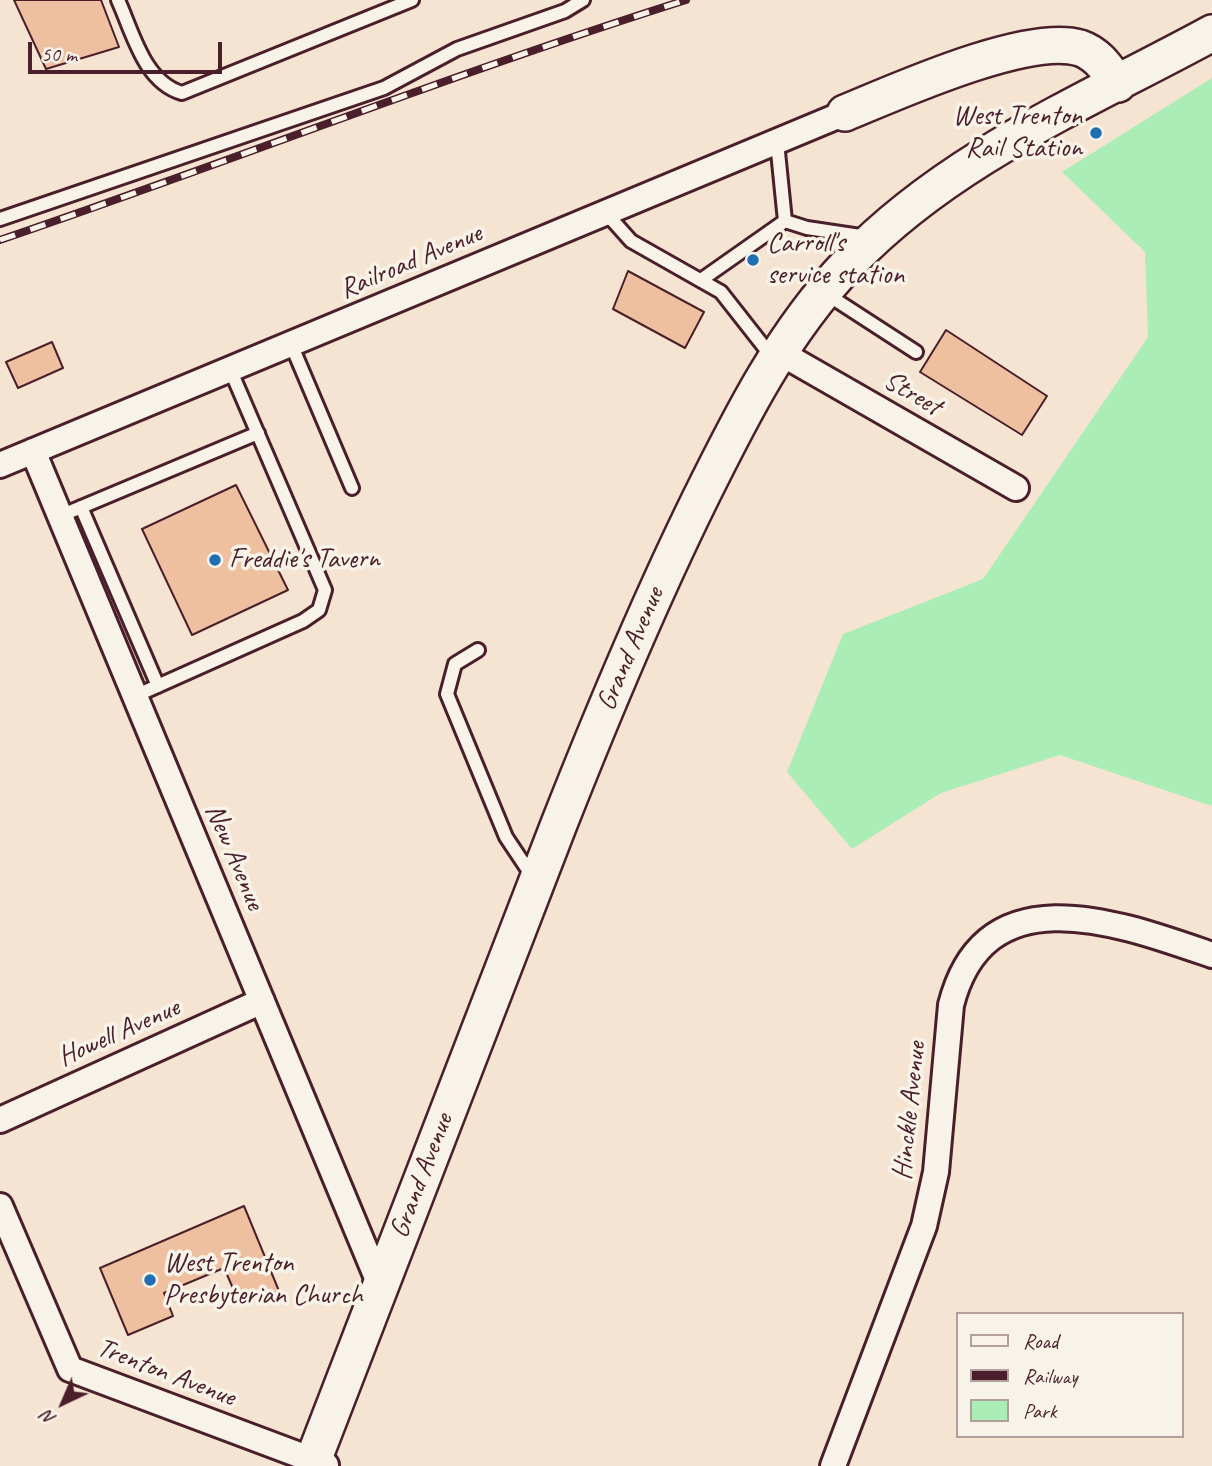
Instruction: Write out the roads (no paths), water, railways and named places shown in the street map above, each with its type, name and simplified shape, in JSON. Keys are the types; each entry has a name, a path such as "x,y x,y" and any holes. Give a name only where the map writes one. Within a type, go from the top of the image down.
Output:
{"main road":[{"name":"Grand Avenue","path":"317,1464 380,1285 614,684 659,583 720,459 776,356 824,292 895,218 967,165 1212,33"},
{"path":"845,113 943,73 1004,55 1061,44 1094,55 1118,84"}],"street":[{"name":"Railroad Avenue","path":"0,465 845,113"},
{"name":"Street","path":"776,356 1016,488"},
{"name":"New Avenue","path":"33,451 71,512 135,696 380,1285"},
{"name":"Hinckle Avenue","path":"833,1466 924,1226 936,1172 951,1005 957,981 970,958 987,939 1009,925 1036,917 1061,916 1212,955"},
{"name":"Howell Avenue","path":"0,1120 262,1001"},
{"name":"Trenton Avenue","path":"0,1206 70,1369 317,1464"}],"lane":[{"path":"118,0 150,72 163,86 182,93 412,0"},
{"path":"0,219 384,88 457,49 565,10 583,0"},
{"path":"777,142 785,221"},
{"path":"606,213 631,240 721,292 776,356"},
{"path":"785,221 807,228 874,238"},
{"path":"701,280 785,221"},
{"path":"824,292 916,352"},
{"path":"290,344 352,488"},
{"path":"135,696 303,621 319,610 325,590 230,369"},
{"path":"158,686 71,512 258,433"},
{"path":"478,650 455,664 447,694 506,837 536,882"}],"railway":[{"path":"0,240 428,87 686,0"}],"place":[{"name":"West Trenton Rail Station","path":"1096,133"},
{"name":"Carroll's service station","path":"753,260"},
{"name":"Freddie's Tavern","path":"215,560"},
{"name":"West Trenton Presbyterian Church","path":"150,1280"}]}
